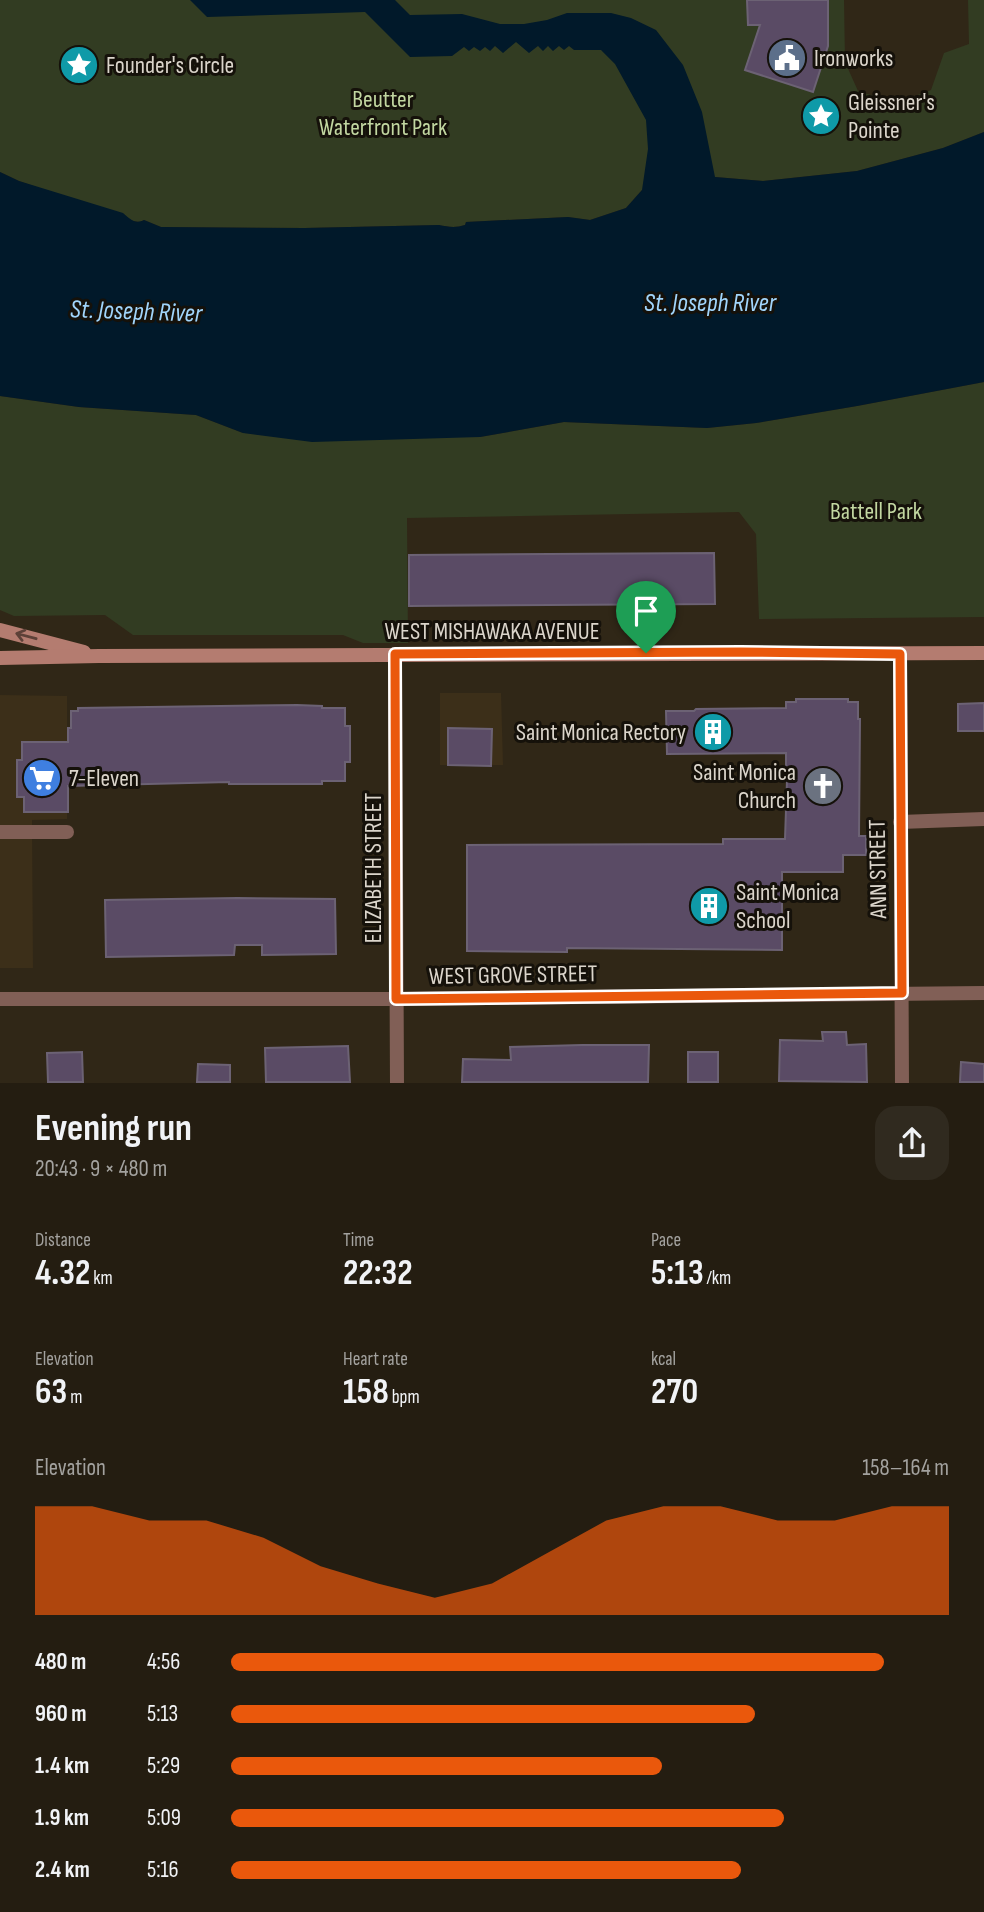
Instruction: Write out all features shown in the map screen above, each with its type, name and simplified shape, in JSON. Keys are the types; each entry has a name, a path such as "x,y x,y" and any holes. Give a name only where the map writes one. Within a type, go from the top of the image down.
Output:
{"main road":[{"path":"0,629 99,656"},
{"name":"WEST MISHAWAKA AVENUE","path":"0,658 727,652 984,653"}],"street":[{"name":"ELIZABETH STREET","path":"395,654 397,1083"},
{"name":"ANN STREET","path":"900,654 902,1083"},
{"path":"900,822 984,819"},
{"path":"0,832 67,832"},
{"name":"WEST GROVE STREET","path":"0,999 396,999 984,992"}],"shaded area":[{"path":"440,693 501,693 503,765 440,765"},
{"path":"0,695 67,696 67,819 32,820 33,968 0,968"}],"green space":[{"name":"Beutter Waterfront Park","path":"0,0 844,0 845,62 858,91 896,103 931,90 944,53 969,44 968,0 984,0 984,132 943,148 857,171 763,181 715,177 642,190 626,208 590,220 568,217 466,222 465,225 455,227 161,227 144,220 133,221 0,172"},
{"name":"Battell Park","path":"984,382 984,617 759,619 756,534 739,512 407,518 408,643 363,643 343,635 133,635 105,615 14,616 0,610 0,396 79,407 196,415 243,433 480,437 564,422 707,428 756,423"}],"water":[{"name":"St. Joseph River","path":"190,0 395,0 410,15 462,14 500,24 524,24 567,13 611,13 631,18 656,30 683,65 702,112 715,177 763,181 857,171 943,148 984,132 984,382 756,423 707,428 564,422 480,437 312,442 243,433 196,415 79,407 0,396 0,172 19,181 123,213 135,221 144,220 161,227 455,227 465,225 466,222 568,217 590,220 626,208 642,190 648,149 646,120 615,64 601,50 574,50 569,46 564,50 559,46 553,51 548,46 543,51 538,46 529,53 516,42 503,53 495,46 490,51 485,47 480,51 474,47 469,51 464,47 452,56 410,57 365,12 207,17"}],"building":[{"name":"Ironworks","path":"747,0 828,0 828,46 813,92 745,70 760,25 748,25"},
{"path":"714,553 715,604 409,606 409,555"},
{"name":"Saint Monica School","path":"796,699 848,699 848,702 858,702 859,836 866,836 866,855 843,855 843,872 782,872 782,950 567,948 567,952 467,951 467,845 723,844 723,839 785,839 786,753 667,754 666,711 786,708 786,702 796,702"},
{"path":"984,703 984,731 958,731 958,704"},
{"path":"297,705 345,708 345,726 350,726 350,762 345,762 345,781 322,781 322,784 229,782 68,786 68,812 24,812 24,797 17,797 17,760 22,760 22,742 68,742 71,711 78,711 78,708"},
{"path":"448,728 492,729 491,766 448,765"},
{"path":"335,899 336,954 262,955 262,945 235,945 234,955 106,957 105,900"},
{"path":"822,1032 846,1032 847,1045 866,1044 867,1082 779,1081 780,1040 823,1041"},
{"path":"649,1045 648,1082 462,1082 463,1059 511,1060 510,1047"},
{"path":"348,1046 350,1082 266,1082 265,1048"},
{"path":"82,1052 83,1082 48,1082 47,1053"},
{"path":"688,1052 718,1052 718,1082 688,1082"},
{"path":"961,1062 984,1064 984,1082 960,1082"},
{"path":"198,1064 230,1065 230,1082 197,1082"}],"place":[{"name":"Ironworks","path":"787,58"},
{"name":"Founder's Circle","path":"79,65"},
{"name":"Gleissner's Pointe","path":"821,116"},
{"name":"Saint Monica Rectory","path":"713,732"},
{"name":"7-Eleven","path":"42,778"},
{"name":"Saint Monica Church","path":"823,786"},
{"name":"Saint Monica School","path":"709,906"}],"route":[{"path":"646,653 900,654 902,993 396,999 395,654 646,653"}]}
